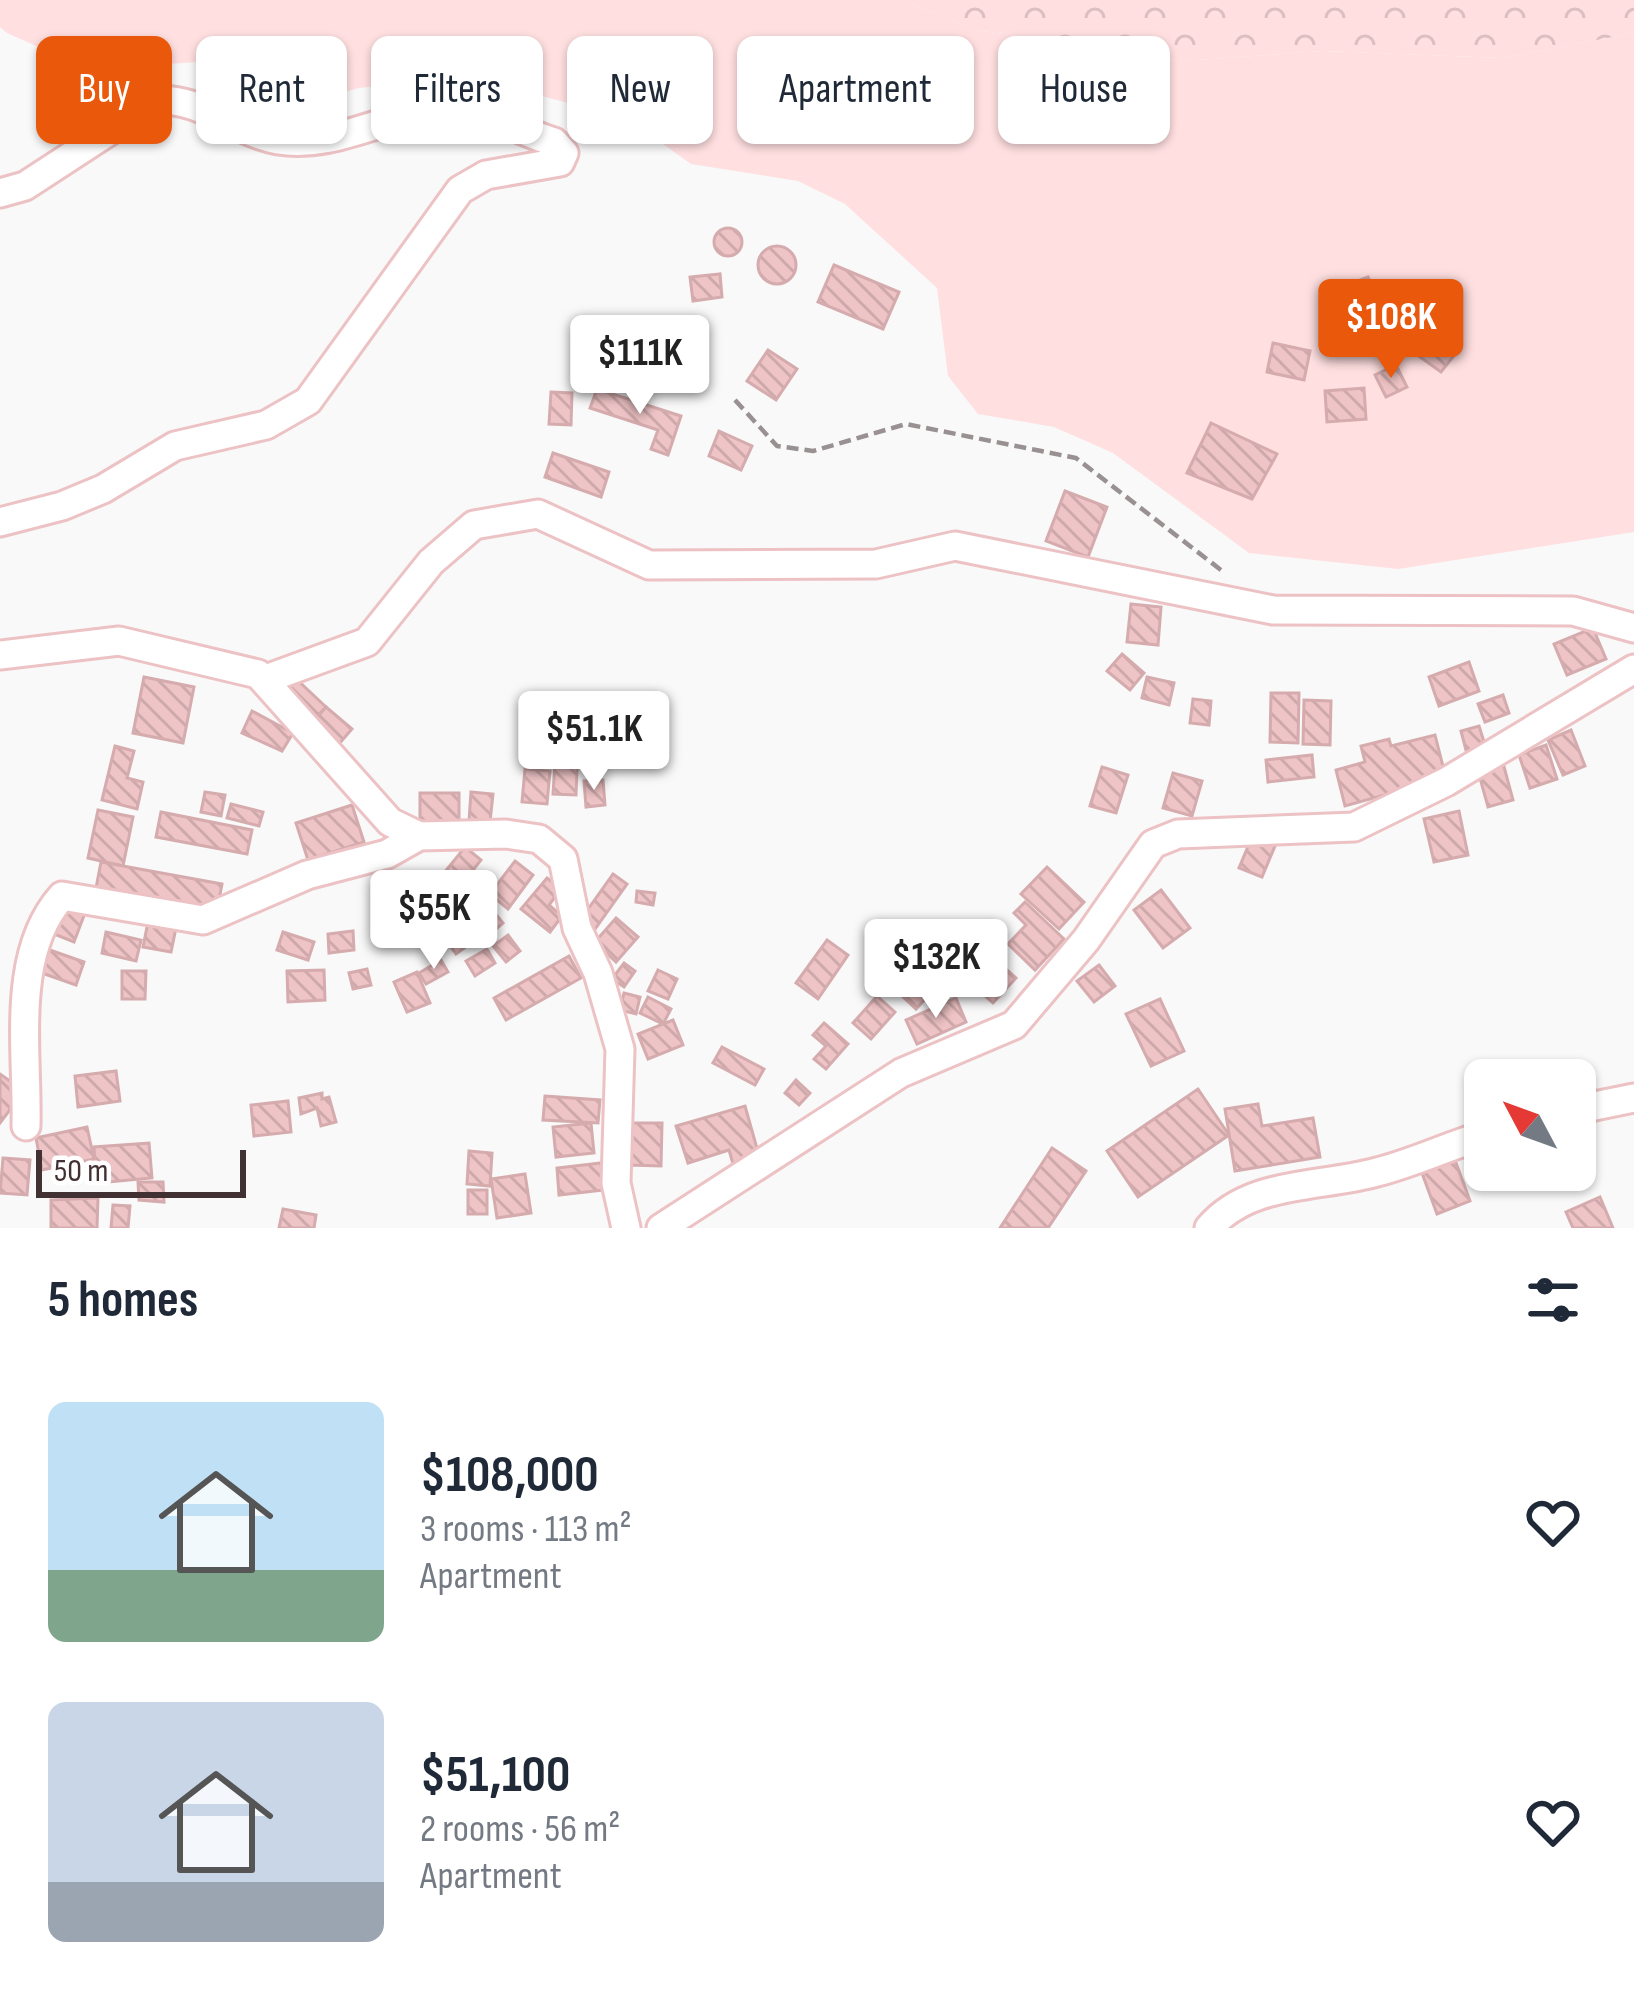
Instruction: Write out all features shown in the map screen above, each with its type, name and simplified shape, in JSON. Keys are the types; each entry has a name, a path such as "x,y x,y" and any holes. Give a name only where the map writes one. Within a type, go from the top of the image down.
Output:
{"street":[{"path":"0,193 25,186 157,100 180,99 274,139 328,142 386,122 459,110 554,142 564,153 560,163 486,175 460,190 308,401 266,425 176,446 62,506 0,523"},
{"path":"0,655 119,640 266,679 367,642 430,562 474,525 538,514 649,565 875,564 955,546 1273,610 1573,611 1634,628"},
{"path":"661,1228 901,1073 1014,1025 1086,940 1153,844 1178,834 1354,827 1446,782 1634,669"},
{"path":"266,679 389,822 419,836 539,839 563,859 577,928 598,973 620,1049 616,1183 626,1228"},
{"path":"26,1126 28,964 40,920 62,896 202,920 307,875 358,865 419,836"},
{"path":"1596,1106 1634,1098"},
{"path":"1209,1228 1232,1205 1266,1192 1376,1173 1464,1142"}],"path":[{"path":"735,400 777,446 813,451 906,424 1076,458 1237,583"}],"green space":[{"path":"0,0 902,0 976,30 1016,36 998,36 998,144 1170,144 1170,59 1323,51 1502,58 1634,33 1634,532 1398,569 1249,553 1113,453 1054,427 978,414 948,376 937,288 845,204 798,181 691,164 663,144 713,144 713,36 567,36 567,103 543,96 543,36 371,36 371,87 347,91 347,36 196,36 196,62 172,64 172,36 36,36 36,46 0,27"},
{"path":"902,0 1634,0 1634,33 1502,58 1323,51 1183,61 1170,59 1170,36 1016,36 976,30"}],"building":[{"path":"728,228 738,232 742,242 738,252 728,256 718,252 714,242 718,232"},
{"path":"777,246 791,251 796,265 791,279 777,284 763,279 758,265 763,251"},
{"path":"834,265 899,292 883,329 818,302"},
{"path":"720,274 722,297 693,301 690,277"},
{"path":"1368,277 1391,320 1364,341 1337,289"},
{"path":"1434,337 1456,353 1441,372 1420,357"},
{"path":"1273,343 1310,351 1304,380 1267,372"},
{"path":"768,350 797,369 776,400 747,381"},
{"path":"1396,365 1407,387 1386,397 1375,375"},
{"path":"1364,388 1366,419 1327,422 1325,391"},
{"path":"597,389 681,416 668,455 651,449 658,430 590,408"},
{"path":"551,392 572,393 571,425 549,424"},
{"path":"1211,423 1277,454 1252,499 1187,473"},
{"path":"719,431 752,446 741,470 709,456"},
{"path":"553,453 609,472 601,497 545,477"},
{"path":"1065,491 1107,507 1088,557 1046,541"},
{"path":"1131,604 1161,607 1158,645 1127,642"},
{"path":"1593,628 1606,659 1567,675 1554,644"},
{"path":"1122,654 1144,673 1130,690 1107,671"},
{"path":"1469,662 1479,691 1439,706 1429,677"},
{"path":"291,674 326,707 312,721 277,688"},
{"path":"144,677 194,687 183,743 133,733"},
{"path":"1147,677 1174,683 1169,705 1142,698"},
{"path":"1271,693 1299,693 1298,743 1270,742"},
{"path":"1503,695 1509,713 1485,722 1478,704"},
{"path":"1193,699 1211,701 1209,725 1190,723"},
{"path":"1304,700 1331,701 1330,745 1303,744"},
{"path":"326,707 352,729 339,744 313,722"},
{"path":"252,711 293,733 282,751 242,733"},
{"path":"535,718 556,723 549,750 529,745"},
{"path":"1479,726 1486,748 1467,754 1461,731"},
{"path":"1571,730 1585,766 1563,775 1548,740"},
{"path":"1435,735 1446,778 1345,806 1336,770 1365,762 1361,746 1389,739 1391,746"},
{"path":"1546,745 1557,779 1530,788 1519,755"},
{"path":"115,746 134,751 127,778 143,782 137,809 102,800"},
{"path":"556,746 578,747 576,795 553,794"},
{"path":"1312,755 1314,777 1268,782 1266,760"},
{"path":"1503,763 1513,800 1488,807 1478,771"},
{"path":"1102,767 1128,775 1116,813 1090,806"},
{"path":"525,769 550,771 547,804 522,802"},
{"path":"1173,773 1202,781 1192,816 1163,808"},
{"path":"603,780 605,805 586,807 584,781"},
{"path":"205,792 225,795 221,816 201,812"},
{"path":"471,792 493,794 490,822 469,821"},
{"path":"420,793 459,793 459,824 420,825"},
{"path":"231,804 263,812 259,826 227,818"},
{"path":"352,805 364,842 308,860 296,823"},
{"path":"98,810 133,817 123,866 88,858"},
{"path":"1459,811 1468,855 1434,862 1424,819"},
{"path":"161,812 252,830 247,854 156,837"},
{"path":"1252,837 1275,846 1262,877 1239,868"},
{"path":"465,847 481,860 461,885 444,873"},
{"path":"515,861 533,875 508,909 490,894"},
{"path":"101,862 222,884 217,910 96,888"},
{"path":"1047,867 1084,902 1059,929 1021,894"},
{"path":"613,874 627,884 593,932 579,922"},
{"path":"547,878 561,889 549,905 562,916 550,932 521,909"},
{"path":"1161,890 1190,928 1163,948 1134,910"},
{"path":"637,891 655,893 653,905 636,902"},
{"path":"427,893 439,911 422,922 410,904"},
{"path":"1025,902 1064,939 1035,970 1008,944 1026,925 1014,913"},
{"path":"60,904 85,913 74,942 49,932"},
{"path":"489,906 503,923 490,934 476,917"},
{"path":"468,911 484,934 456,954 440,932"},
{"path":"616,918 638,937 616,962 595,942"},
{"path":"148,922 176,928 171,952 143,947"},
{"path":"353,931 354,950 329,953 328,934"},
{"path":"106,932 141,940 136,961 102,953"},
{"path":"283,932 314,942 308,960 277,950"},
{"path":"508,935 520,951 506,962 493,946"},
{"path":"827,940 848,955 818,999 796,983"},
{"path":"47,949 84,962 76,985 39,972"},
{"path":"487,949 495,963 475,976 466,961"},
{"path":"569,956 581,978 506,1020 494,998"},
{"path":"441,960 448,972 426,984 419,973"},
{"path":"997,961 1016,978 993,1003 974,986"},
{"path":"624,963 635,971 624,987 612,979"},
{"path":"1099,965 1115,986 1094,1002 1077,981"},
{"path":"367,969 371,985 353,989 349,973"},
{"path":"324,970 325,1000 288,1002 287,971"},
{"path":"658,970 677,979 668,999 648,991"},
{"path":"122,971 146,971 145,999 122,999"},
{"path":"417,972 430,1003 407,1012 394,982"},
{"path":"922,972 937,986 916,1009 901,995"},
{"path":"624,993 640,997 636,1014 620,1010"},
{"path":"877,996 895,1012 871,1039 853,1023"},
{"path":"648,997 671,1009 663,1024 640,1013"},
{"path":"956,998 966,1022 917,1044 906,1020"},
{"path":"1160,999 1184,1051 1151,1066 1126,1014"},
{"path":"673,1020 683,1045 648,1059 638,1034"},
{"path":"824,1023 848,1044 826,1069 814,1059 826,1046 813,1035"},
{"path":"722,1047 764,1069 755,1085 713,1063"},
{"path":"116,1071 120,1101 78,1107 75,1076"},
{"path":"0,1074 24,1091 0,1123"},
{"path":"796,1080 810,1093 799,1105 785,1093"},
{"path":"1198,1089 1229,1135 1138,1197 1107,1151"},
{"path":"322,1093 322,1099 329,1097 336,1122 321,1126 317,1108 301,1114 299,1098"},
{"path":"545,1096 600,1100 598,1123 543,1120"},
{"path":"288,1101 291,1132 254,1136 251,1105"},
{"path":"1258,1104 1262,1126 1313,1118 1320,1157 1235,1171 1225,1109"},
{"path":"745,1106 760,1159 734,1167 729,1150 688,1163 676,1126"},
{"path":"591,1123 594,1153 556,1157 553,1127"},
{"path":"629,1123 662,1123 661,1166 628,1165"},
{"path":"87,1127 94,1159 42,1170 36,1138"},
{"path":"149,1143 152,1178 96,1183 94,1147"},
{"path":"1052,1148 1086,1171 1048,1228 1000,1228"},
{"path":"469,1151 492,1153 490,1186 467,1184"},
{"path":"3,1158 30,1160 27,1195 0,1193"},
{"path":"1455,1160 1470,1201 1437,1214 1422,1173"},
{"path":"601,1163 604,1190 559,1195 557,1168"},
{"path":"525,1174 531,1213 497,1218 491,1179"},
{"path":"138,1182 163,1182 164,1202 139,1200"},
{"path":"468,1190 487,1190 487,1214 468,1214"},
{"path":"1600,1197 1613,1228 1573,1228 1566,1212"},
{"path":"98,1198 97,1228 51,1228 51,1200"},
{"path":"113,1205 130,1206 128,1228 111,1228"},
{"path":"283,1209 316,1215 314,1228 279,1228"}]}
